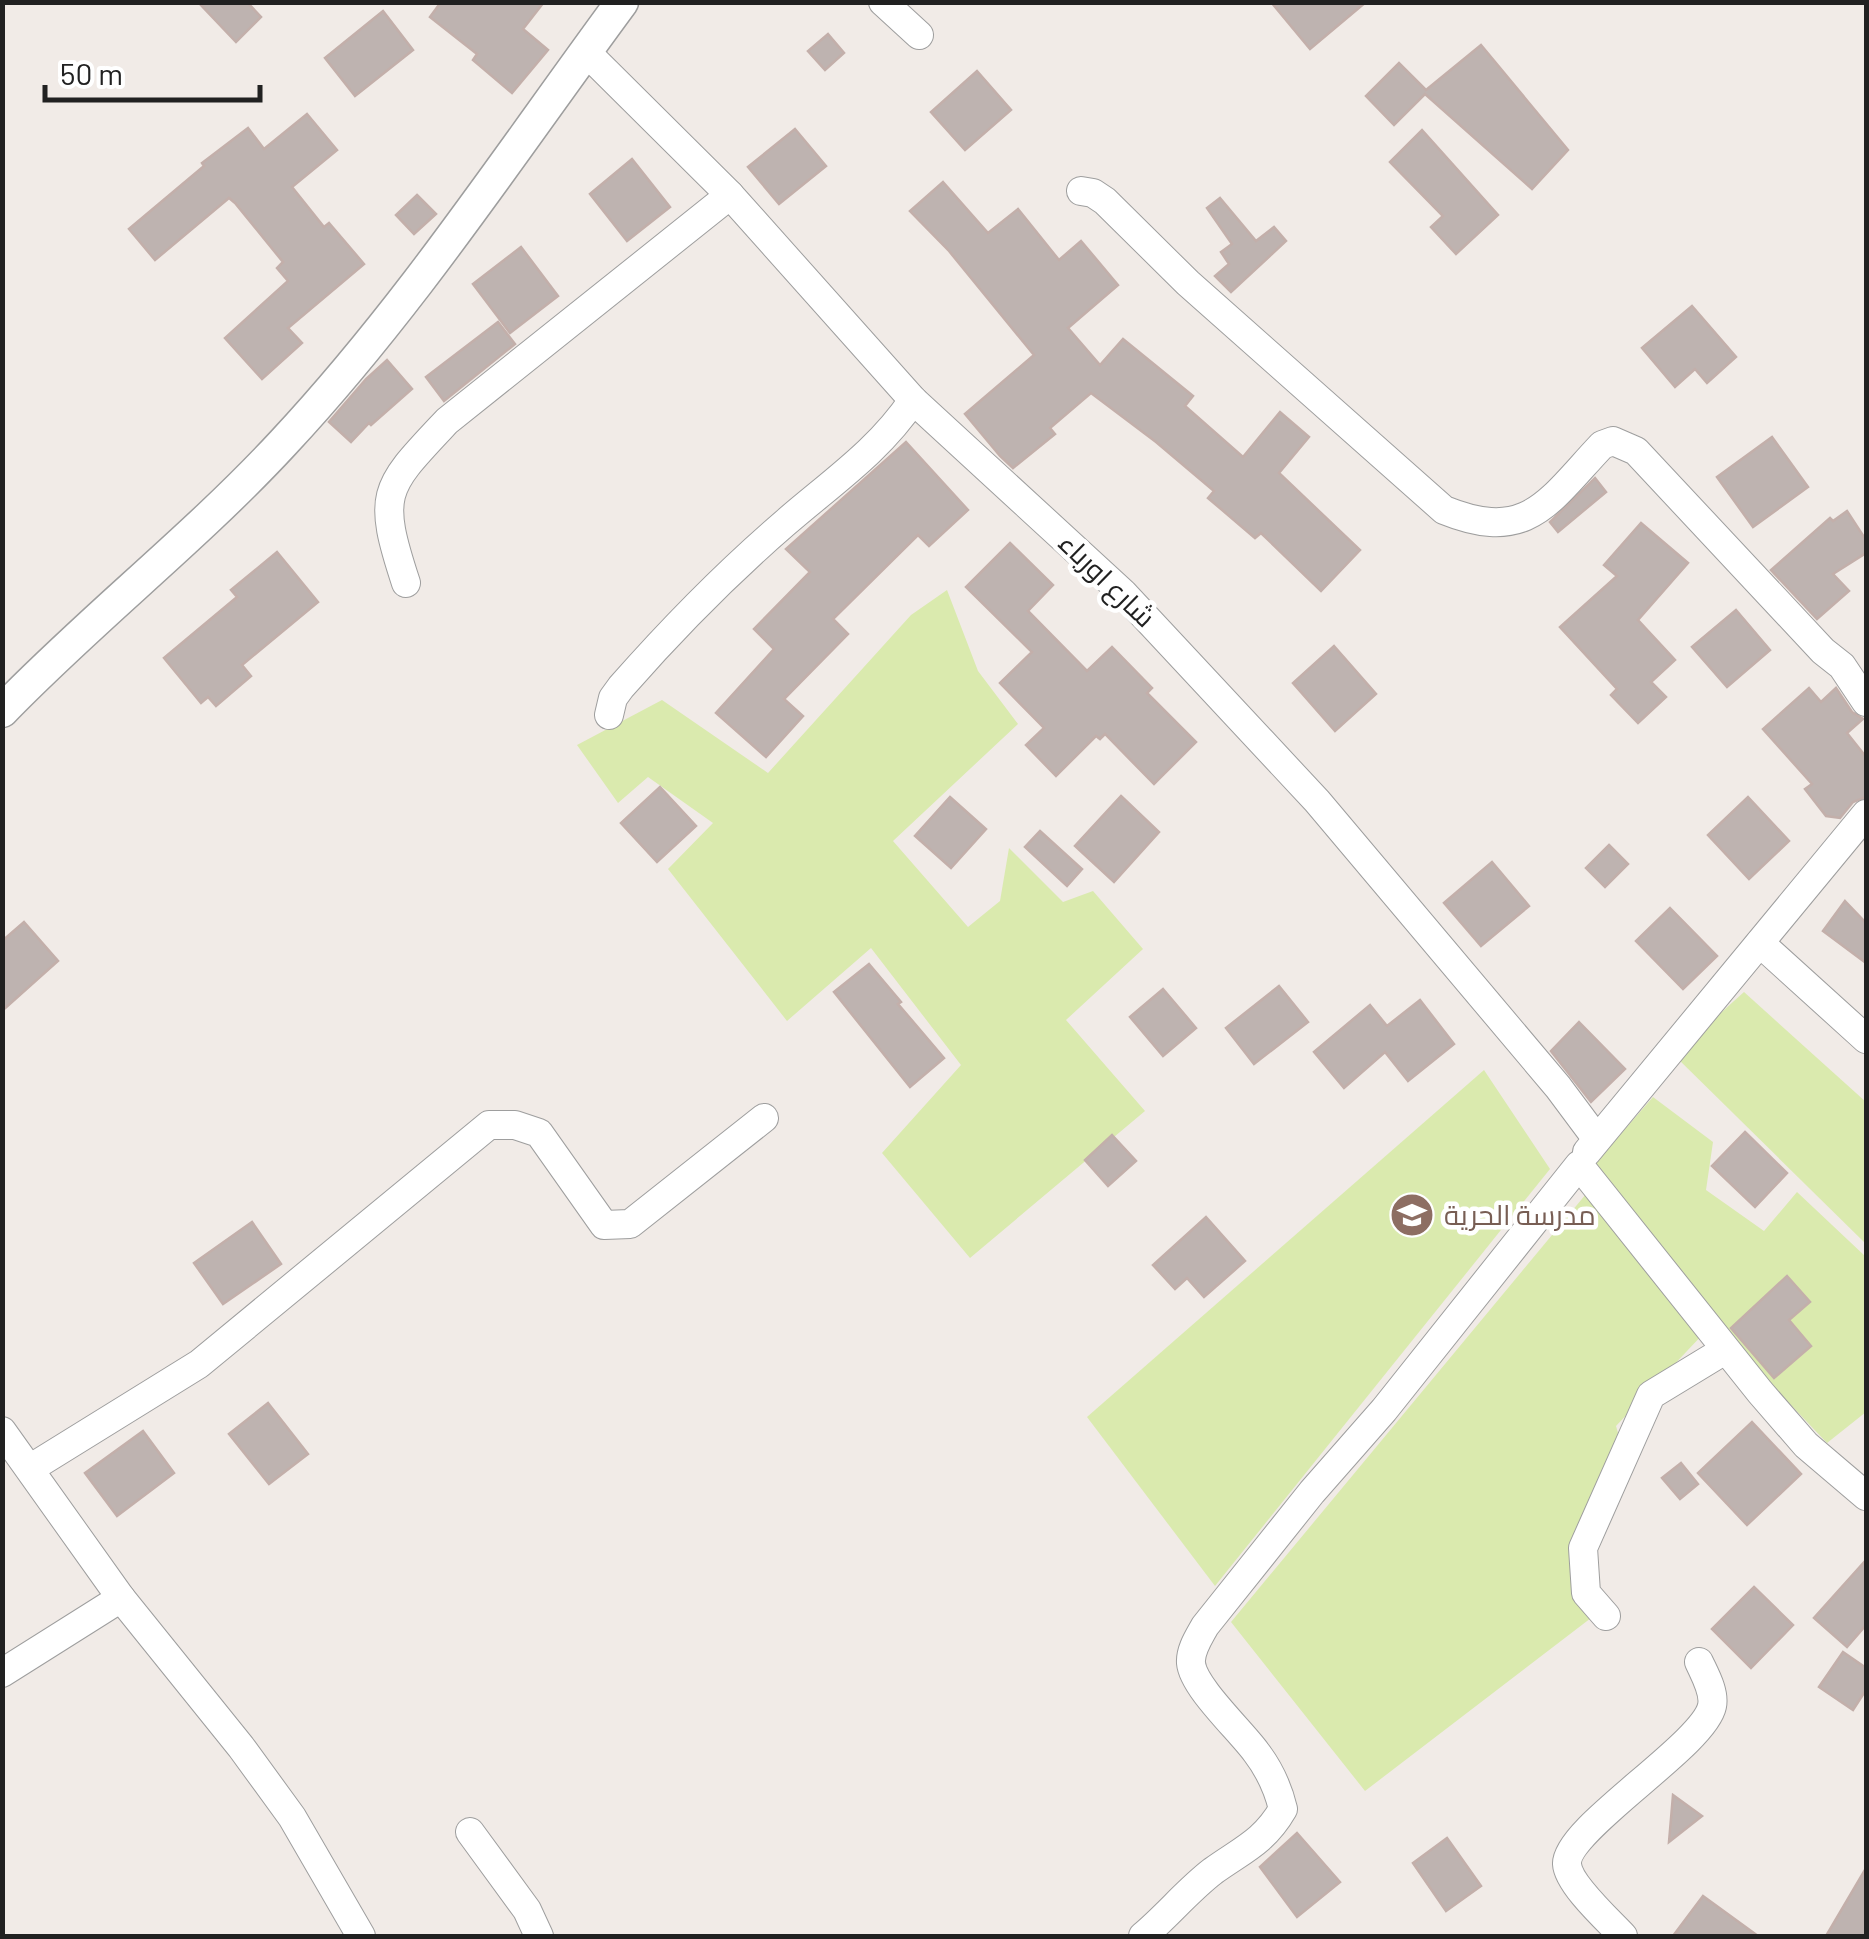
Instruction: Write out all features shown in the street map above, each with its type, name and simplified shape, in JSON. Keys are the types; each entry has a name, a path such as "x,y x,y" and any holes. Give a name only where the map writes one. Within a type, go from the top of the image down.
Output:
{"street":[{"path":"2,712 52,660 216,512 285,441 433,264 622,2"},
{"path":"883,2 920,35"},
{"name":"شارع اورباء","path":"586,52 730,195 913,400 1123,593 1318,801 1558,1087 1596,1138"},
{"path":"1081,191 1106,201 1188,283 1444,510 1496,525 1515,523 1532,516 1602,445 1613,440 1636,451 1842,666 1866,702"},
{"path":"406,582 392,542 386,506 392,487 410,460 447,420 730,195"},
{"path":"609,715 613,698 622,687 710,592 783,524 865,457 895,428 913,400"},
{"path":"1144,1936 1212,1872 1248,1851 1283,1809 1278,1788 1258,1754 1207,1692 1191,1666 1192,1651 1205,1626 1312,1492 1384,1410 1579,1166 1596,1138 1866,814"},
{"path":"1760,943 1866,1039"},
{"path":"31,1468 199,1364 489,1125 515,1124 538,1133 604,1225 630,1224 764,1118"},
{"path":"1579,1166 1725,1350 1806,1444 1866,1496"},
{"path":"1606,1616 1586,1592 1583,1548 1651,1394 1725,1350"},
{"path":"2,1431 121,1598 292,1817 361,1936"},
{"path":"2,1673 121,1598"},
{"path":"1623,1936 1573,1881 1567,1858 1583,1836 1712,1711 1713,1697 1699,1662"},
{"path":"470,1832 527,1910 539,1936"}],"green space":[{"path":"947,590 978,671 1018,724 893,841 968,927 1000,901 1009,848 1063,902 1093,891 1143,949 1066,1020 1145,1111 970,1258 882,1153 961,1065 871,948 787,1021 668,869 713,823 648,777 618,803 577,745 662,700 768,773 911,615"},
{"path":"1744,992 1866,1102 1866,1244 1674,1055"},
{"path":"1484,1070 1550,1169 1215,1586 1087,1417"},
{"path":"1653,1097 1713,1142 1706,1190 1764,1231 1797,1192 1866,1257 1866,1412 1827,1443 1728,1339 1592,1167"},
{"path":"1591,1188 1705,1332 1616,1426 1620,1440 1569,1548 1585,1574 1591,1618 1365,1791 1231,1622"}],"building":[{"path":"198,2 247,2 261,17 236,42"},
{"path":"441,2 544,2 523,29 548,50 512,93 473,60 477,54 430,17"},
{"path":"1271,2 1366,2 1310,49"},
{"path":"383,11 413,50 355,96 325,58"},
{"path":"828,34 844,53 825,70 808,51"},
{"path":"1481,45 1568,150 1532,189 1425,94 1394,125 1366,96 1399,63 1426,90"},
{"path":"977,71 1011,110 965,150 931,112"},
{"path":"307,114 337,150 292,187 324,227 329,223 364,264 288,328 302,343 262,379 225,338 288,281 277,268 283,262 235,203 229,198 155,260 129,229 204,166 202,163 248,128 264,149"},
{"path":"795,129 826,166 779,204 748,167"},
{"path":"1422,130 1498,215 1456,254 1431,227 1443,216 1390,162"},
{"path":"632,159 670,207 627,241 590,194"},
{"path":"943,182 988,233 1018,209 1059,260 1081,241 1118,285 1068,328 1100,365 1123,339 1193,396 1185,406 1243,457 1280,412 1309,437 1279,473 1360,550 1321,591 1261,533 1255,538 1208,498 1214,491 1091,393 1050,428 1055,434 1013,468 1000,456 965,414 1034,355 949,251 910,211"},
{"path":"417,195 436,214 414,234 396,215"},
{"path":"1220,198 1256,241 1274,227 1286,241 1231,292 1215,276 1229,264 1221,252 1232,244 1207,208"},
{"path":"521,247 558,296 510,333 473,284"},
{"path":"1692,306 1736,357 1707,383 1695,369 1675,387 1642,348"},
{"path":"498,322 515,344 444,401 426,377"},
{"path":"387,360 412,389 351,442 329,422"},
{"path":"1772,437 1808,487 1753,527 1717,477"},
{"path":"906,442 968,510 929,546 918,535 833,619 848,634 784,699 803,716 766,757 716,713 774,649 754,629 810,572 786,549"},
{"path":"1595,478 1606,492 1558,532 1550,522"},
{"path":"1847,511 1866,540 1866,553 1833,574 1849,591 1817,619 1771,570 1830,518 1833,521"},
{"path":"1641,523 1688,563 1638,620 1675,660 1651,682 1666,697 1638,723 1611,695 1617,689 1560,627 1617,576 1604,565"},
{"path":"1010,543 1053,585 1028,611 1087,671 1112,647 1152,688 1147,693 1196,742 1154,784 1105,734 1100,739 1096,736 1056,776 1026,745 1044,728 1000,683 1032,652 966,587"},
{"path":"277,552 318,602 242,665 251,676 216,706 208,697 201,703 164,658 237,597 231,590"},
{"path":"1736,610 1770,650 1727,687 1692,647"},
{"path":"1334,646 1376,694 1335,731 1293,683"},
{"path":"1809,688 1821,702 1836,688 1852,712 1863,719 1847,733 1866,757 1866,797 1853,802 1840,818 1826,816 1805,789 1812,784 1763,729"},
{"path":"660,787 696,826 657,862 621,823"},
{"path":"1121,796 1159,832 1114,882 1075,846"},
{"path":"950,797 986,829 951,868 915,836"},
{"path":"1748,797 1789,841 1749,879 1708,835"},
{"path":"1040,831 1082,869 1067,886 1025,847"},
{"path":"1609,845 1628,864 1605,887 1586,868"},
{"path":"1492,862 1529,906 1481,946 1444,903"},
{"path":"1845,901 1866,923 1866,963 1823,931"},
{"path":"1670,908 1717,956 1683,989 1636,941"},
{"path":"24,922 58,961 2,1011 2,941"},
{"path":"869,964 944,1058 910,1087 834,992"},
{"path":"1279,986 1308,1022 1254,1064 1226,1028"},
{"path":"1163,989 1196,1028 1163,1056 1130,1017"},
{"path":"1420,1000 1454,1044 1408,1081 1385,1052 1344,1088 1314,1052 1370,1005 1387,1026"},
{"path":"1579,1022 1625,1069 1591,1102 1551,1051"},
{"path":"1745,1132 1787,1173 1755,1207 1712,1166"},
{"path":"1112,1135 1136,1161 1108,1186 1085,1160"},
{"path":"1206,1217 1245,1261 1204,1297 1187,1278 1175,1289 1153,1265"},
{"path":"252,1222 281,1264 223,1304 194,1263"},
{"path":"1787,1276 1810,1302 1789,1320 1811,1346 1774,1378 1731,1328"},
{"path":"268,1403 308,1454 269,1484 229,1434"},
{"path":"1752,1422 1801,1474 1747,1525 1698,1473"},
{"path":"143,1431 174,1473 117,1516 85,1473"},
{"path":"1681,1463 1698,1484 1680,1499 1662,1478"},
{"path":"1866,1560 1866,1625 1847,1647 1814,1618"},
{"path":"1754,1587 1793,1625 1751,1668 1712,1629"},
{"path":"1843,1652 1866,1668 1866,1690 1853,1710 1819,1687"},
{"path":"1673,1795 1702,1816 1669,1842"},
{"path":"1297,1833 1340,1882 1297,1917 1260,1867"},
{"path":"1447,1838 1481,1886 1446,1911 1413,1863"},
{"path":"1866,1868 1866,1936 1826,1936"},
{"path":"1703,1896 1758,1936 1673,1936"}],"place":[{"name":"مدرسة الحرية","path":"1412,1215"}]}
